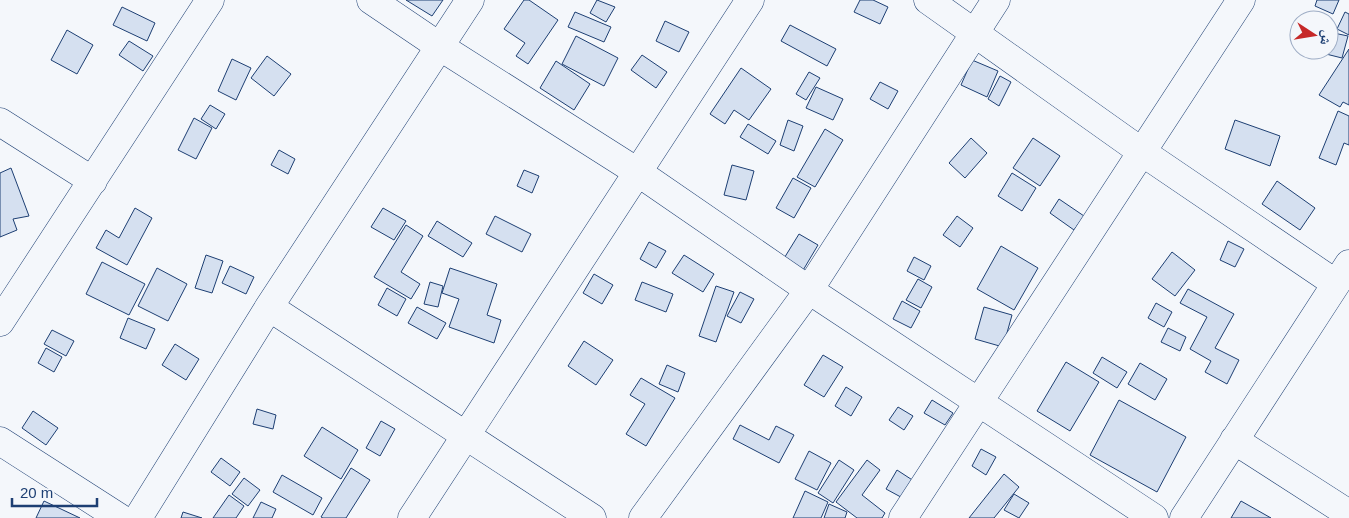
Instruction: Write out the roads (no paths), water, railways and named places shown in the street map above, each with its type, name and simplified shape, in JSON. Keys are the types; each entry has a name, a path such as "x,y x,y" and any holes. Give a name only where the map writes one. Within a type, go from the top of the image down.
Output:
{"street":[{"path":"0,322 210,0"},
{"path":"371,0 439,46 636,171 809,290 1154,518"},
{"path":"138,518 269,307 470,0"},
{"path":"412,518 636,171 750,0"},
{"path":"928,0 975,31 1142,152 1342,273 1184,518"},
{"path":"643,518 809,290 996,0"},
{"path":"903,518 1240,0"},
{"path":"0,122 93,181"},
{"path":"269,307 592,518"},
{"path":"1234,440 1349,514"},
{"path":"0,441 120,518"}]}
